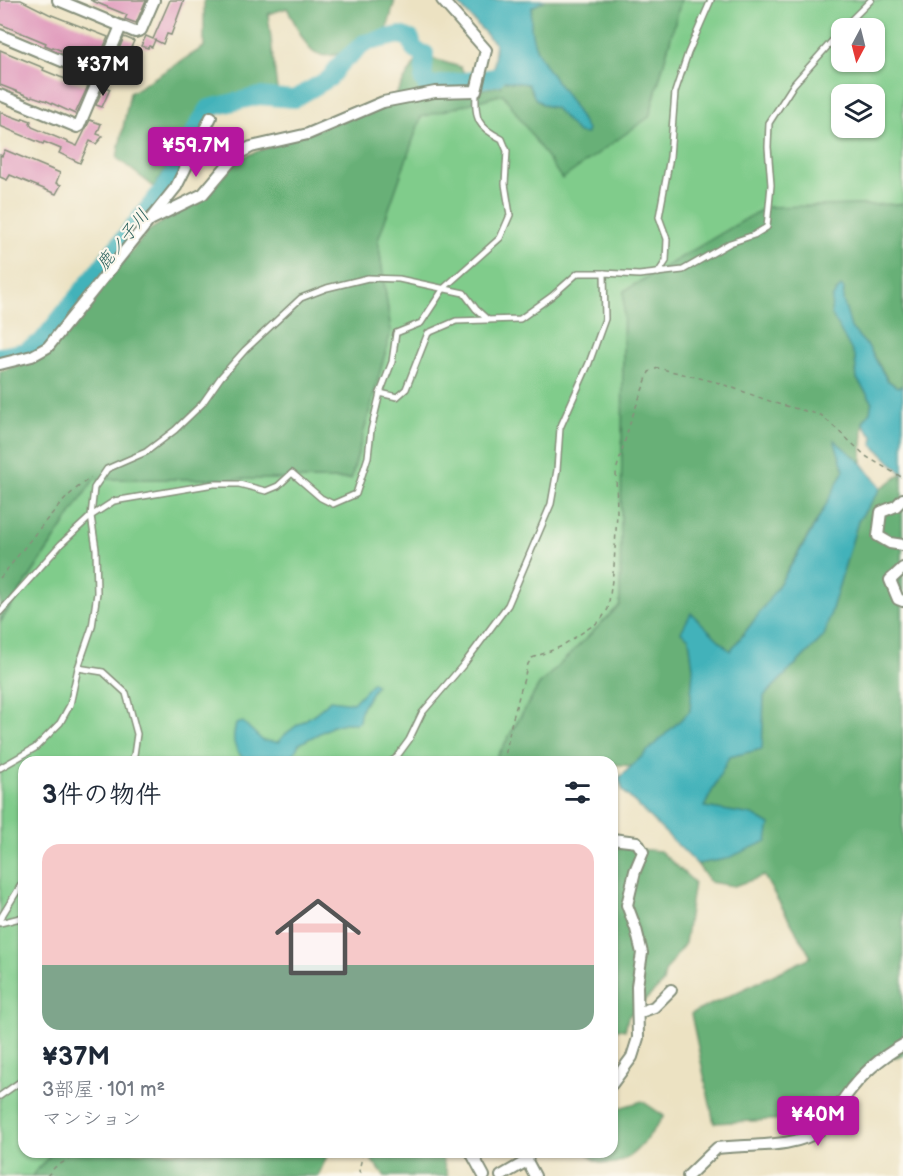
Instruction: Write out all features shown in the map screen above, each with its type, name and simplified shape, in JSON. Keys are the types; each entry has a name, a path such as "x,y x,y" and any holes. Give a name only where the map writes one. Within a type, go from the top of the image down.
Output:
{"street":[{"path":"58,0 135,32 141,30 154,0"},
{"path":"150,220 203,194 236,155 251,147 308,134 382,102 435,92 476,91 486,50 442,0"},
{"path":"0,95 79,126 121,26"},
{"path":"0,35 100,76"},
{"path":"0,364 32,356 48,347 176,187 211,117"},
{"path":"903,499 896,506 880,512 878,536 890,543 903,545"},
{"path":"903,568 890,580 898,599 903,601"},
{"path":"618,840 637,842 643,852 635,871 627,905 642,953 638,986 638,1038 632,1057 618,1076"},
{"path":"638,1013 654,1007 671,990"},
{"path":"688,1176 717,1148 788,1142 819,1131 830,1120 846,1095 869,1070 903,1045"},
{"path":"474,1158 484,1176"},
{"path":"501,1176 525,1158"},
{"path":"529,1158 535,1176"}],"lane":[{"path":"658,273 666,261 667,239 659,217 670,157 675,92 688,53 711,0"},
{"path":"853,18 871,0"},
{"path":"380,393 397,397 406,389 428,333 456,321 520,319 552,296 578,273 639,275 683,270 730,243 754,235 767,227 771,185 769,123 794,84 831,42"},
{"path":"0,612 61,543 91,516 114,501 214,484 239,484 266,491 279,486 292,473 321,498 333,504 356,494 368,457 371,430 380,393 392,362 396,333 421,323 444,288 500,238 510,215 505,184 507,151 502,139 487,131 475,115 476,91"},
{"path":"397,756 409,740 422,713 464,664 508,605 551,504 557,470 560,428 589,363 605,319 604,273"},
{"path":"21,756 35,748 60,723 70,705 78,668 92,627 97,593 96,549 91,516 94,488 107,469 146,452 175,430 202,404 221,377 245,350 302,298 327,288 368,278 399,279 464,292 476,309 488,320"},
{"path":"78,668 103,672 126,693 136,734 133,756"},
{"path":"0,768 18,758"},
{"path":"0,921 18,890"},
{"path":"0,921 18,917"},
{"path":"0,1096 18,1083"}],"path":[{"path":"505,756 511,725 528,664 532,658 560,647 600,621 608,609 614,566 617,513 616,471 631,420 649,372 657,368 716,382 778,404 821,416 867,457 903,478"},
{"path":"0,578 52,514 82,482 90,478"},
{"path":"47,1176 55,1167 71,1158"},
{"path":"361,1158 358,1171 364,1176"}],"green space":[{"path":"204,0 395,0 386,33 348,51 327,56 318,54 307,46 287,8 268,14 278,98 203,112 154,187 117,158 130,93 204,47"},
{"path":"545,0 681,0 649,117 562,179 503,94 421,117 378,240 391,331 351,479 94,479 0,622 0,371 44,357 148,231 210,192 237,159 391,102 420,55 460,67 477,90 501,86 499,80 528,84 535,98 543,105 555,108 566,118 587,130 535,47 531,22 532,7"},
{"path":"681,0 903,0 903,204 766,208 624,291 620,605 539,685 498,756 18,756 18,1158 48,1158 32,1176 0,1176 0,623 94,479 351,479 391,331 378,240 421,117 503,94 649,117"},
{"path":"903,204 903,386 897,387 888,380 869,348 851,328 843,300 844,289 836,291 855,357 857,379 872,401 870,412 863,422 862,463 835,441 844,470 828,502 768,603 730,651 691,614 689,638 693,668 690,711 632,766 618,765 618,756 498,756 539,685 620,605 624,291 766,207"},
{"path":"902,474 903,1056 879,1059 827,1117 714,1123 691,1014 811,957 764,876 734,886 710,882 697,864 726,859 753,815 704,807 729,757 762,749 764,696 824,636 858,521 881,488"},
{"path":"618,848 660,851 694,882 685,943 665,972 663,983 628,1017 625,1030 618,1029"},
{"path":"642,1101 664,1116 644,1142 627,1158 608,1164 593,1158 618,1158 618,1108"},
{"path":"48,1158 326,1158 318,1176 32,1176"},
{"path":"373,1158 442,1158 448,1176 385,1176 372,1161"}],"water":[{"path":"455,0 545,0 532,7 531,22 535,47 579,115 587,134 578,133 555,108 544,105 535,98 528,84 499,80 492,83 474,82 471,74 494,69 495,44"},
{"path":"841,286 844,289 843,300 851,328 869,348 887,380 897,387 903,386 903,474 872,444 873,436 863,422 870,412 872,401 857,379 855,357 831,313 832,298"},
{"path":"834,440 862,463 881,488 858,521 824,636 764,696 762,749 729,757 704,807 753,815 770,825 767,841 726,859 697,864 623,791 619,778 690,711 693,668 689,638 681,632 691,613 730,651 763,609 792,564 844,470"},
{"path":"373,682 376,685 361,709 359,721 333,726 299,744 293,756 241,756 236,748 234,736 236,724 243,722 263,741 278,742 330,700 353,703"}],"building":[{"path":"0,0 21,0 49,14 108,37 97,63 93,61 92,64 76,58 78,54 63,48 62,51 52,48 45,45 46,43 0,24"},
{"path":"90,0 146,0 136,23 125,19 127,15"},
{"path":"170,0 184,0 171,35 167,34 163,44 155,40 152,47 141,46 146,36 153,39"},
{"path":"124,37 134,41 127,56 118,52"},
{"path":"0,50 60,77 88,86 75,114 47,101 0,85"},
{"path":"104,86 110,89 102,107 96,105"},
{"path":"0,112 31,121 32,127 77,146 90,120 101,124 97,134 103,136 96,144 90,141 80,163 59,153 61,149 0,126"},
{"path":"5,150 60,173 56,183 61,185 56,194 10,175 7,180 0,177 0,155 2,156"}],"waterway":[{"name":"鹿ノ子川","path":"0,356 25,351 41,342 168,183 209,108 259,96 294,99 330,78 339,65 364,43 400,35 411,39 414,50 425,54 423,81 427,86 496,77"}]}
